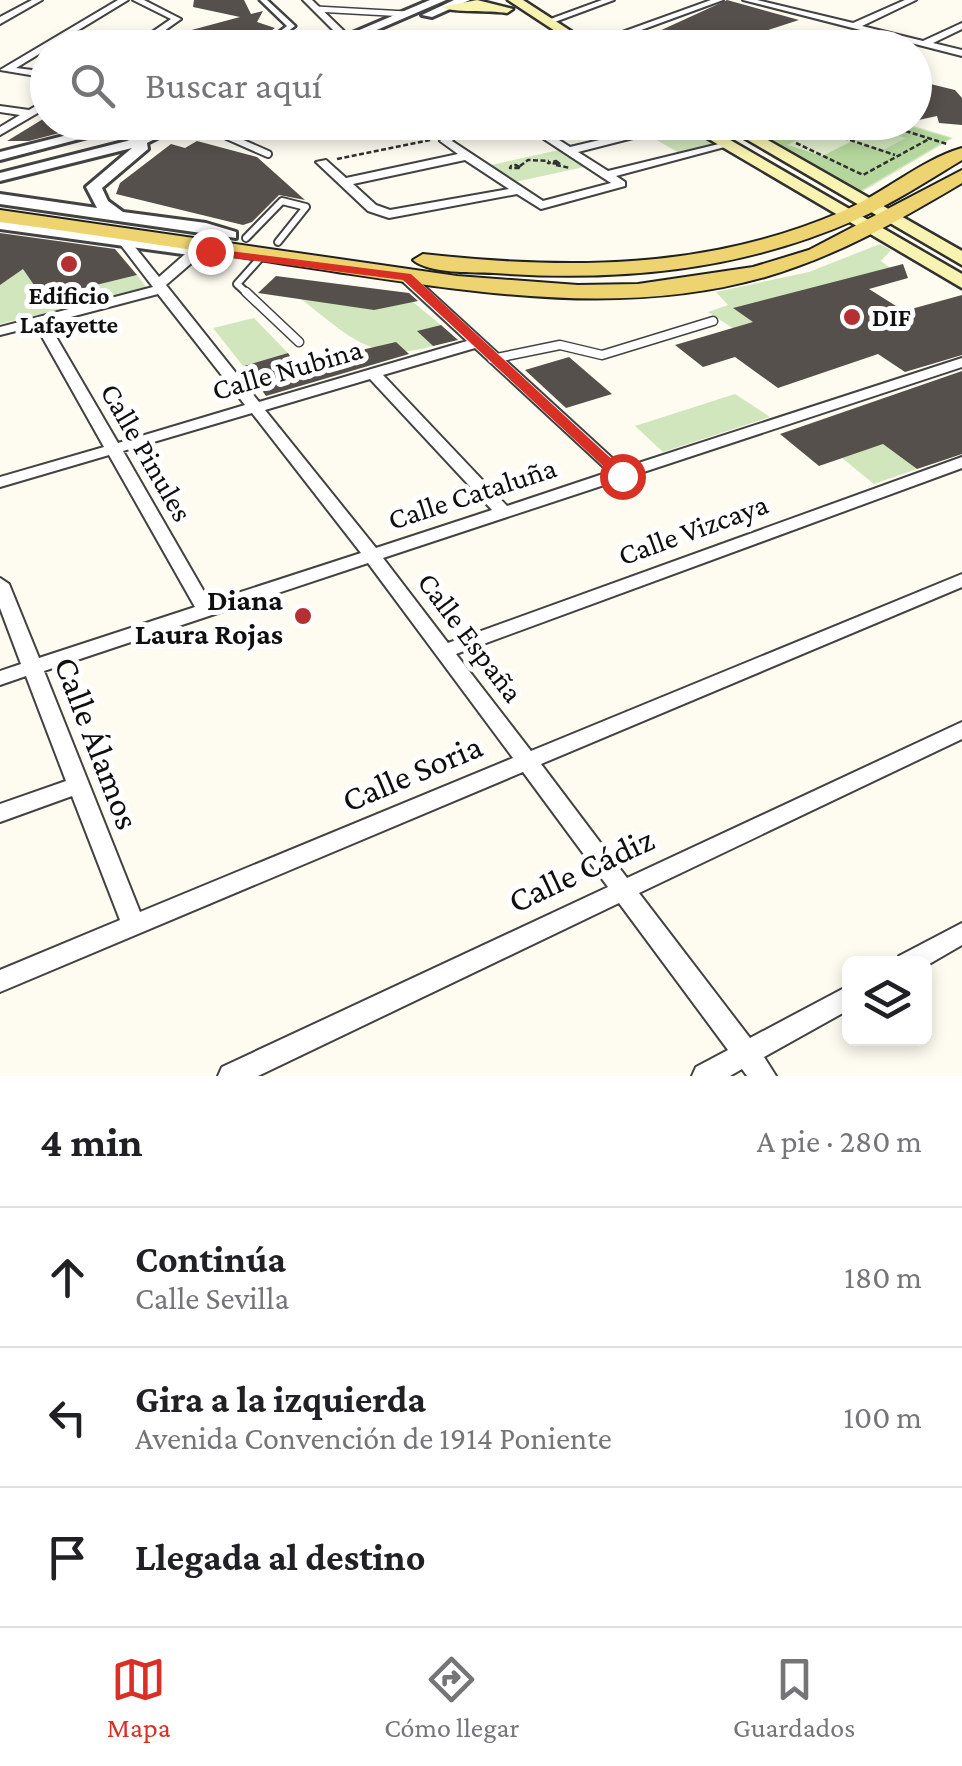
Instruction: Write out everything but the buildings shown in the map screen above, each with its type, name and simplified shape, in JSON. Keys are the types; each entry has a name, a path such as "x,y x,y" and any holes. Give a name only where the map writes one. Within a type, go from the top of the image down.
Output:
{"main road":[{"path":"492,0 511,4 562,30"},
{"path":"443,4 511,4 544,30"},
{"path":"718,140 848,217 880,224 962,259"},
{"path":"755,140 870,206 880,224 962,282"},
{"path":"270,248 597,272 693,264 746,252 848,217 957,149"},
{"path":"0,216 234,241 406,277 563,292 687,287 816,254 880,224 962,175"},
{"path":"6,202 134,233"}],"street":[{"path":"0,21 38,0"},
{"path":"72,30 124,0"},
{"path":"137,0 177,19 160,30"},
{"path":"263,0 291,26 286,30"},
{"path":"307,0 338,30"},
{"path":"374,30 406,14 464,0"},
{"path":"549,21 610,0"},
{"path":"635,30 719,0"},
{"path":"747,0 868,30"},
{"path":"790,10 815,0"},
{"path":"852,26 912,0"},
{"path":"388,30 443,4"},
{"path":"0,11 16,12"},
{"path":"932,40 962,26"},
{"path":"932,46 962,54"},
{"path":"3,70 30,54"},
{"path":"3,70 30,73"},
{"path":"0,109 30,113"},
{"path":"0,132 30,113"},
{"path":"5,154 63,140"},
{"path":"0,177 137,140"},
{"path":"116,214 101,204 94,187 152,140"},
{"path":"448,140 534,203 550,205 621,184 554,140"},
{"path":"571,150 612,140"},
{"path":"608,174 727,145"},
{"path":"345,182 466,156"},
{"path":"322,162 372,208 389,214 517,191"},
{"path":"6,202 116,214 234,241"},
{"path":"0,224 134,233 197,251"},
{"name":"Calle España","path":"134,233 162,286 252,407 373,556 764,1076"},
{"path":"0,330 162,286 197,251 234,241"},
{"path":"406,277 622,476"},
{"name":"Calle Pinules","path":"40,321 206,611"},
{"name":"Calle Nubina","path":"0,482 476,343"},
{"name":"Calle Cataluña","path":"0,678 962,362"},
{"path":"373,373 506,514"},
{"name":"Calle Vizcaya","path":"444,651 962,462"},
{"name":"Calle Soria","path":"0,982 962,580"},
{"name":"Calle Álamos","path":"0,584 134,926"},
{"name":"Calle Cádiz","path":"232,1076 962,730"},
{"path":"0,813 78,785"},
{"path":"922,956 962,934"},
{"path":"705,1076 842,1000"}],"lane":[{"path":"316,8 406,14"},
{"path":"236,140 268,154"},
{"path":"234,241 282,201 306,207 236,284 299,342"},
{"path":"492,359 560,345 602,355 713,321"}],"path":[{"path":"932,139 957,149"},
{"path":"322,162 430,140"},
{"path":"789,140 862,175 925,140"},
{"path":"851,140 897,156"},
{"path":"520,166 528,160 549,162"}],"green space":[{"path":"932,132 953,138 858,194 763,140 932,140"},
{"path":"932,133 950,138 858,192 766,140 796,140 787,145 822,156 851,142 883,150 902,140 932,140"},
{"path":"657,140 706,140 714,145 679,153"},
{"path":"799,140 853,140 822,156 789,145"},
{"path":"559,150 584,167 515,182 491,165"},
{"path":"880,244 891,250 881,261 905,279 735,308 803,357 763,348 708,312 728,305 716,292 809,272"},
{"path":"25,266 43,298 137,275 147,288 0,324 0,284"},
{"path":"301,299 413,302 441,325 418,331 433,346 411,351 376,349 347,334"},
{"path":"254,318 288,353 243,366 213,328"},
{"path":"735,394 770,417 663,452 635,426"},
{"path":"883,444 917,469 874,484 842,458"}],"place":[{"name":"Edificio Lafayette","path":"69,264"},
{"name":"DIF","path":"852,317"},
{"name":"Diana Laura Rojas","path":"303,616"}],"route":[{"path":"210,251 227,250 406,277 622,476"}]}
